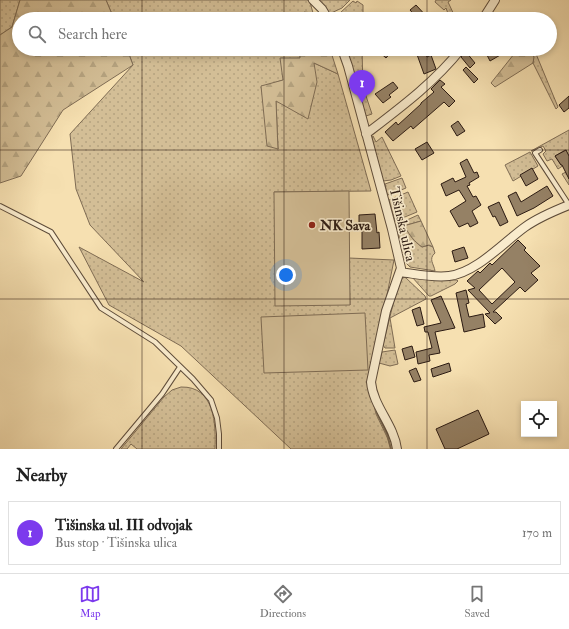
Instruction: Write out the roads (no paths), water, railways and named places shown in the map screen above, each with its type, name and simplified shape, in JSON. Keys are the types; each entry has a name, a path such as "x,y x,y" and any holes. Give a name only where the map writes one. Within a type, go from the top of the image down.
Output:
{"street":[{"path":"313,0 324,12"},
{"path":"487,12 495,0"},
{"name":"Tišinska ulica","path":"344,56 392,229 400,264 400,272 394,284 386,311 371,382 372,391 394,437 397,449"},
{"path":"366,134 436,76 455,56"},
{"path":"400,272 440,276 456,274 483,260 538,218 569,205"}],"lane":[{"path":"540,150 536,153 569,205"},
{"path":"0,206 51,232 101,308 155,342 211,400 217,418 219,449"},
{"path":"116,449 162,394 180,367"}],"waterway":[{"path":"377,413 387,434 391,449"}],"place":[{"name":"Tišinska ul. III odvojak","path":"362,103"},
{"name":"NK Sava","path":"312,225"}]}
